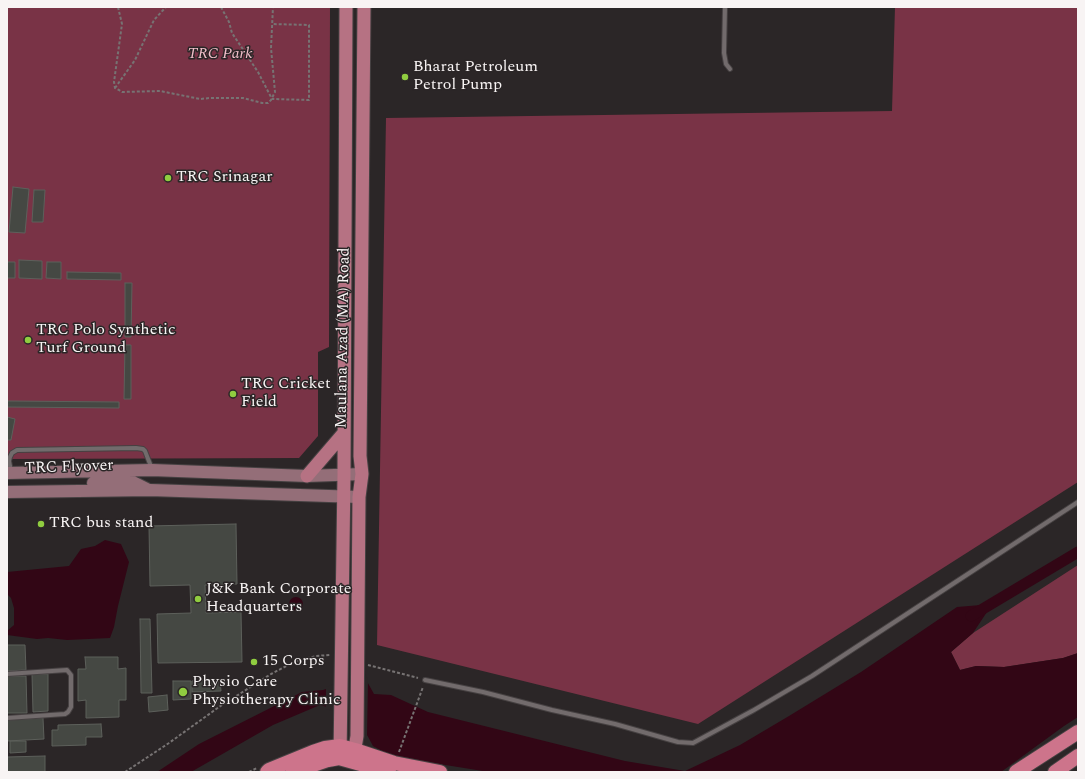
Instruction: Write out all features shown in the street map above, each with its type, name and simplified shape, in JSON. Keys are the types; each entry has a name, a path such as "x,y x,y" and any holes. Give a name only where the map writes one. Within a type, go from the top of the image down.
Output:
{"highway":[{"path":"1016,772 1078,732"},
{"path":"267,772 325,748 348,748 394,763 440,772"},
{"path":"293,772 328,760 348,748"},
{"path":"348,748 389,772"},
{"path":"1055,772 1078,756"}],"main road":[{"name":"Maulana Azad (MA) Road","path":"346,7 343,434 344,497 341,661 348,748"},
{"name":"Maulana Azad (MA) Road","path":"348,748 358,666 359,497 362,474 360,456 364,7"},
{"path":"307,476 343,434"},
{"path":"9,473 150,470 307,476 362,474"},
{"name":"TRC Flyover","path":"133,482 150,470"},
{"name":"TRC Flyover","path":"7,486 133,482 150,490"},
{"path":"7,492 150,490 359,497"}],"lane":[{"path":"725,7 724,53 726,64 730,69"},
{"path":"9,473 10,457 12,453 17,450 140,448 145,451 147,455 150,470"},
{"path":"425,680 483,692 678,742 693,743 812,676 1078,502"},
{"path":"7,674 67,670 71,675 71,707 65,714 7,718"}],"path":[{"path":"115,88 114,82 122,24 118,7"},
{"path":"115,88 135,60 154,20 166,7"},
{"path":"221,7 229,22 232,33 258,72 272,99"},
{"path":"115,88 122,92 160,91 200,100 210,98 243,98 268,103 272,99 275,92 271,48 273,7"},
{"path":"272,24 309,25 309,100 272,99"},
{"path":"125,772 219,707 271,674 296,662 316,656 341,661"},
{"path":"358,666 425,680"},
{"path":"397,756 421,692"}],"green space":[{"name":"TRC Srinagar","path":"7,7 330,7 329,347 318,352 318,436 299,458 7,459"},
{"path":"895,7 1078,7 1078,482 698,724 377,645 386,118 892,111"},
{"path":"1078,565 1078,653 1063,658 1004,667 976,666 960,670 951,652 973,633"}],"shaded area":[{"path":"105,540 121,544 129,562 114,627 110,638 67,640 48,638 37,639 7,635 7,631 14,625 14,608 11,598 7,594 7,572 69,566 81,549 95,546"},
{"path":"296,597 301,599 303,604 301,609 296,611 291,609 289,604 291,599"},
{"path":"981,605 987,612 973,633 951,652 960,670 976,666 1004,667 1063,658 1078,653 1078,717 1001,772 489,772 402,758 384,752 373,746 366,733 364,717 320,705 273,725 191,772 157,772 199,744 302,692 323,690 364,676 374,694 391,695 428,712 625,761 685,771 740,745 789,716 861,672 957,607"}],"pier":[{"path":"365,674 368,679 367,736 364,734 362,719 326,709 326,687"}],"building":[{"path":"13,187 29,189 25,233 9,232"},
{"path":"34,190 45,190 43,222 32,222"},
{"path":"19,260 42,261 42,279 19,278"},
{"path":"7,262 15,262 15,278 7,278"},
{"path":"47,262 61,262 61,279 46,278"},
{"path":"67,272 121,273 121,280 67,279"},
{"path":"125,283 132,283 131,337 125,337"},
{"path":"125,345 131,345 131,399 124,399"},
{"path":"7,401 119,402 119,408 7,407"},
{"path":"7,417 15,419 11,440 7,440"},
{"name":"J&K Bank Corporate Headquarters","path":"236,524 237,584 205,585 206,613 241,612 242,662 158,663 157,614 191,613 190,585 150,586 149,526"},
{"path":"140,619 150,619 152,693 141,693"},
{"path":"7,645 25,645 26,670 7,671"},
{"path":"85,657 118,657 118,669 126,668 126,700 119,700 119,717 86,718 86,700 78,701 78,669 86,669"},
{"path":"32,674 48,674 48,711 33,712"},
{"path":"7,676 26,676 27,713 7,713"},
{"path":"220,680 221,691 192,692 192,681"},
{"path":"173,681 191,681 191,699 173,700"},
{"path":"167,695 168,710 149,712 148,697"},
{"path":"43,718 44,739 7,741 7,720"},
{"path":"101,724 102,737 86,737 86,745 52,746 52,730 58,730 58,725"},
{"path":"10,741 26,741 26,752 10,753"},
{"path":"45,756 45,772 7,772 7,757"}],"waterway":[{"path":"971,616 1078,552"}],"place":[{"name":"Bharat Petroleum Petrol Pump","path":"405,77"},
{"name":"TRC Srinagar","path":"168,178"},
{"name":"TRC Polo Synthetic Turf Ground","path":"28,340"},
{"name":"TRC Cricket Field","path":"233,394"},
{"name":"TRC bus stand","path":"41,524"},
{"name":"J&K Bank Corporate Headquarters","path":"198,599"},
{"name":"15 Corps","path":"254,662"},
{"name":"Physio Care Physiotherapy Clinic","path":"183,692"}],"park label":[{"name":"TRC Park","path":"220,55"}]}
